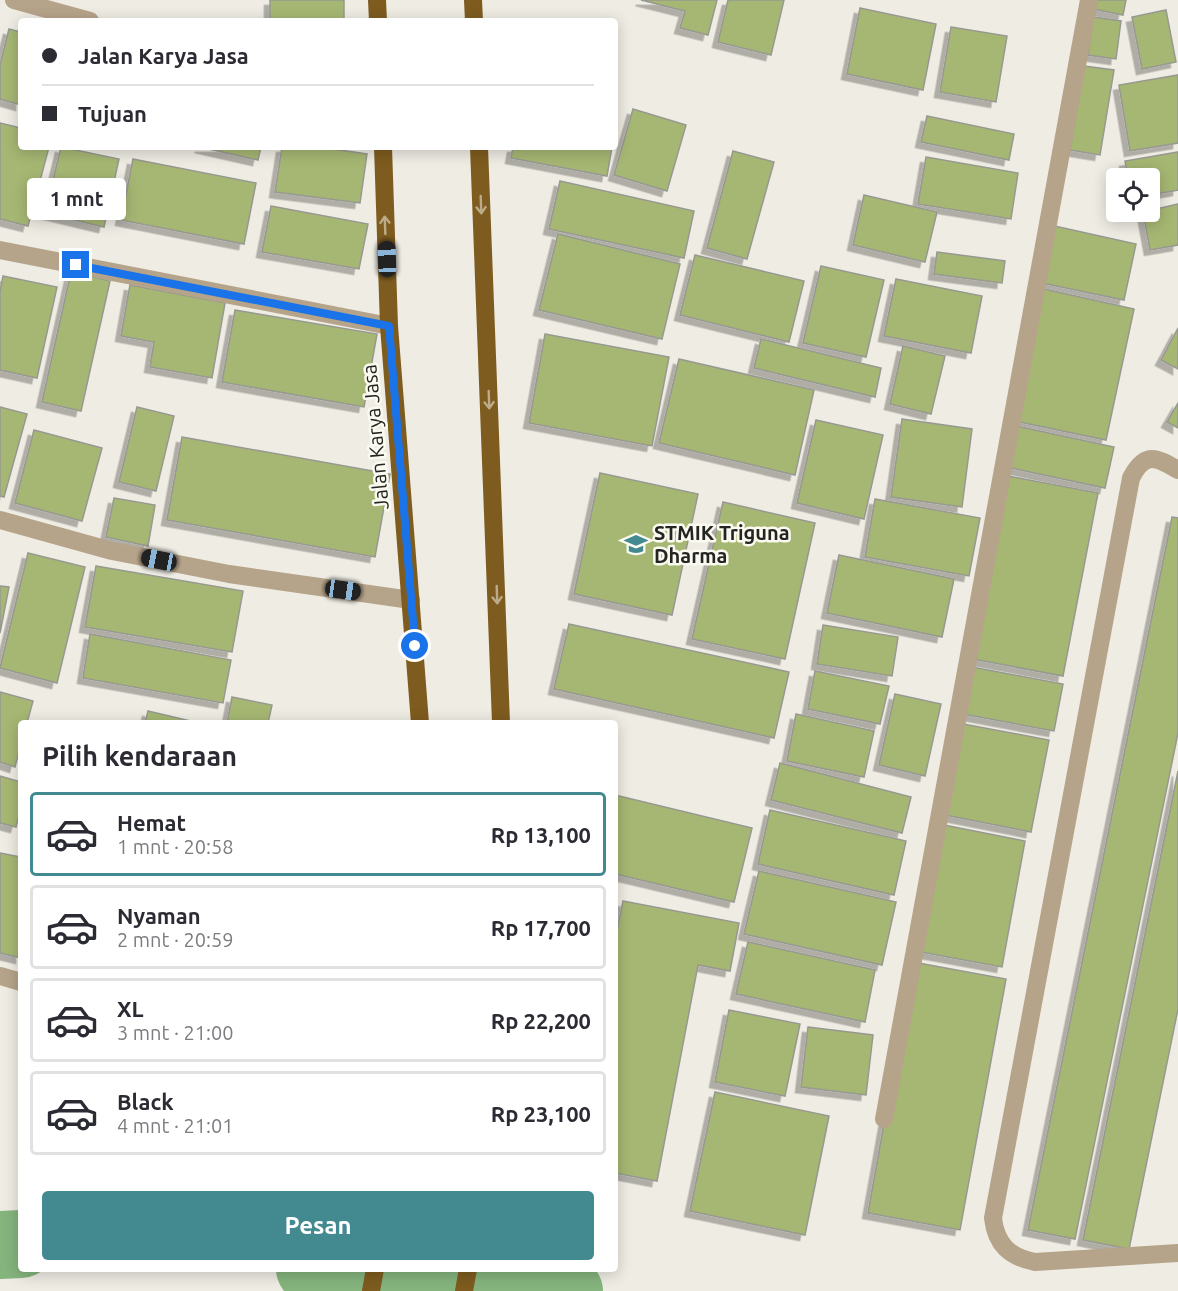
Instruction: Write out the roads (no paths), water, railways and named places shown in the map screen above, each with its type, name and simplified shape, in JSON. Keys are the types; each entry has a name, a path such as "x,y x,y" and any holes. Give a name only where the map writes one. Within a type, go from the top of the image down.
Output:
{"highway":[{"path":"377,0 378,18"},
{"path":"473,0 474,18"},
{"name":"Jalan Karya Jasa","path":"383,150 389,326 420,720"},
{"path":"479,150 501,720"},
{"path":"370,1291 374,1272"},
{"path":"464,1291 467,1272"}],"street":[{"path":"14,0 79,18"},
{"path":"884,1119 1089,0"},
{"path":"0,250 389,326"},
{"path":"1178,470 1159,459 1151,458 1139,465 1131,478 993,1218 996,1234 1013,1256 1035,1262 1178,1253"},
{"path":"0,520 112,551 229,574 411,600"},
{"path":"0,975 18,981"}],"waterway":[{"path":"0,1245 18,1244"},
{"path":"345,1272 569,1291"}],"place":[{"name":"STMIK Triguna Dharma","path":"636,544"}]}
